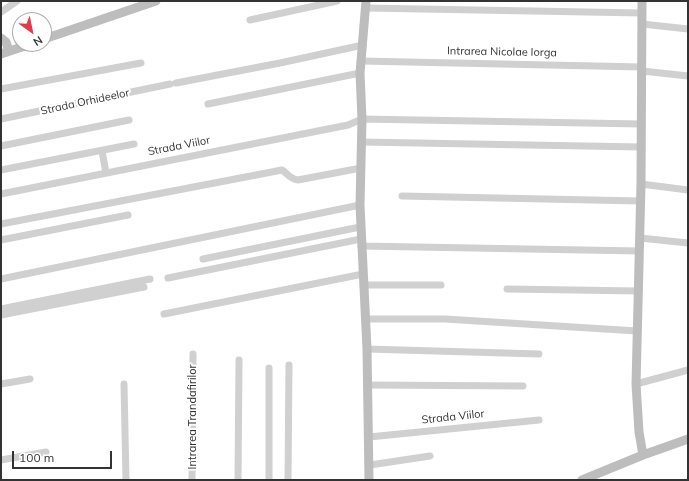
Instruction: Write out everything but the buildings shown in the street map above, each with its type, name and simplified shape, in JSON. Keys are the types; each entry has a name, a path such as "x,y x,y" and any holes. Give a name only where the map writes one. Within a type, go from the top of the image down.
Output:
{"street":[{"path":"1,12 17,1"},
{"path":"52,36 156,1"},
{"path":"250,20 337,1"},
{"path":"642,1 641,184 636,384 639,432 643,455"},
{"path":"370,480 366,319 360,227 362,119 360,72 366,5 642,13"},
{"path":"642,24 688,29"},
{"path":"1,38 6,42 5,53"},
{"name":"Strada Orhideelor","path":"1,120 363,45"},
{"name":"Intrarea Nicolae Iorga","path":"361,61 642,69 688,76"},
{"path":"1,89 141,63"},
{"path":"208,104 360,72"},
{"path":"362,119 641,124"},
{"name":"Strada Viilor","path":"1,194 348,125 362,119"},
{"path":"1,146 129,120"},
{"path":"361,142 641,147"},
{"path":"1,170 134,144"},
{"path":"102,151 106,173"},
{"path":"1,224 282,170 288,177 293,180 298,180 361,168"},
{"path":"641,184 688,190"},
{"path":"402,196 640,201"},
{"path":"1,279 360,205"},
{"path":"1,240 128,215"},
{"path":"203,259 360,227"},
{"path":"640,238 688,243"},
{"path":"168,278 361,242 639,251"},
{"path":"164,314 363,274"},
{"path":"1,309 150,279"},
{"path":"364,285 441,285"},
{"path":"1,315 144,287"},
{"path":"507,289 639,291"},
{"path":"366,319 445,319 638,331"},
{"path":"367,349 538,354"},
{"name":"Intrarea Trandafirilor","path":"192,480 193,354"},
{"path":"238,480 239,360"},
{"path":"288,480 289,365"},
{"path":"268,480 269,368"},
{"path":"636,384 688,370"},
{"path":"1,384 30,378"},
{"path":"124,384 126,480"},
{"path":"368,385 523,386"},
{"name":"Strada Viilor","path":"369,438 540,420"},
{"path":"582,480 643,455 688,439"},
{"path":"1,460 46,452"},
{"path":"370,465 430,456"}]}
